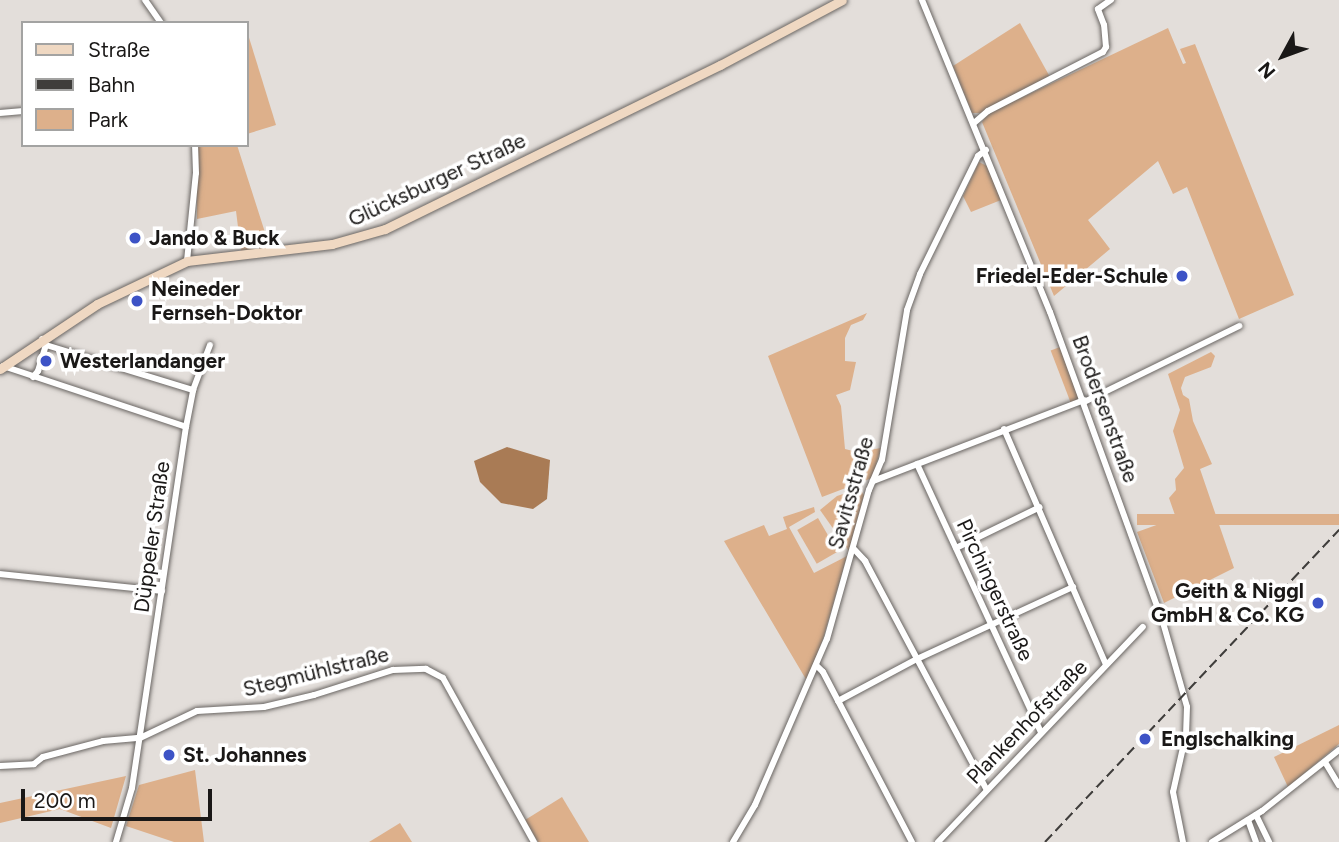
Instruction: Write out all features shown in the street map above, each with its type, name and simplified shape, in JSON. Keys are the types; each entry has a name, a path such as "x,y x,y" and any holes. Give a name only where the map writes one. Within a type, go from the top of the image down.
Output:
{"street":[{"path":"145,0 160,21"},
{"name":"Glücksburger Straße","path":"2,368 97,304 187,261 332,244 384,229 720,65 842,0"},
{"name":"Brodersenstraße","path":"922,0 986,150 1084,401 1143,562 1185,694 1187,723 1172,792 1183,842"},
{"path":"1098,9 1111,0"},
{"path":"974,124 988,111 1103,52 1106,47 1104,25 1092,2"},
{"path":"0,113 21,111"},
{"path":"187,261 196,173 195,147"},
{"name":"Savitsstraße","path":"733,842 755,805 817,666 887,436 907,310 978,156 986,150"},
{"path":"873,481 1004,429 1084,401 1239,326"},
{"path":"33,377 38,371 44,342 193,390"},
{"name":"Düppeler Straße","path":"116,842 132,788 186,427 193,390 210,345"},
{"path":"2,368 186,427"},
{"path":"1004,429 1040,507 1106,665"},
{"name":"Pirchingerstraße","path":"917,464 1041,732"},
{"path":"956,548 1040,507"},
{"path":"853,548 865,561 987,790"},
{"path":"0,573 162,591"},
{"path":"838,701 917,659 1073,587"},
{"name":"Plankenhofstraße","path":"937,842 1143,627"},
{"path":"817,666 823,672 912,842"},
{"name":"Stegmühlstraße","path":"140,738 197,711 264,707 314,695 393,670 426,669 443,678 534,842"},
{"path":"0,766 34,764 43,757 103,741 140,738"},
{"path":"1212,842 1256,815 1339,750"},
{"path":"1325,762 1339,785"},
{"path":"1256,815 1269,842"},
{"path":"1248,820 1256,842"}],"green space":[{"path":"1020,23 1050,77 982,113 972,113 953,66"},
{"path":"1168,28 1183,64 1186,63 1180,49 1195,44 1294,295 1239,319 1187,187 1173,194 1158,161 1088,220 1110,249 1054,296 982,122 989,113"},
{"path":"248,34 276,125 248,134"},
{"path":"197,147 238,147 270,248 241,251 236,211 197,219"},
{"path":"979,162 987,166 1001,200 971,212 963,196"},
{"path":"867,313 863,320 851,325 845,338 845,361 856,362 850,390 836,395 841,406 845,449 857,452 881,448 872,478 822,497 768,356"},
{"path":"1060,347 1080,399 1071,403 1051,351"},
{"path":"1211,352 1215,356 1211,367 1185,377 1181,388 1183,395 1189,399 1193,421 1212,464 1200,469 1234,568 1164,603 1137,532 1176,518 1169,498 1176,490 1175,479 1184,468 1173,431 1180,410 1168,374"},
{"path":"861,490 864,495 849,551 820,510 837,496"},
{"path":"814,507 815,512 789,527 814,573 847,556 823,639 807,681 724,541 764,525 769,536 787,529 783,517"},
{"path":"1137,514 1339,514 1339,525 1137,525"},
{"path":"818,518 838,552 817,564 797,530"},
{"path":"1339,725 1339,744 1288,787 1274,757"},
{"path":"195,770 204,842 174,842 126,826 139,785"},
{"path":"126,776 111,828 60,809 0,823 0,803"},
{"path":"562,797 589,842 538,842 525,820"},
{"path":"400,823 412,842 369,842"}],"shaded area":[{"path":"507,447 550,460 547,499 533,509 501,503 480,482 474,461"}],"railway":[{"path":"1045,842 1339,530"}],"place":[{"name":"Jando & Buck","path":"135,238"},
{"name":"Friedel-Eder-Schule","path":"1182,276"},
{"name":"Neineder Fernseh-Doktor","path":"137,301"},
{"name":"Westerlandanger","path":"46,361"},
{"name":"Geith & Niggl GmbH & Co. KG","path":"1318,603"},
{"name":"Englschalking","path":"1145,739"},
{"name":"St. Johannes","path":"169,755"}]}
